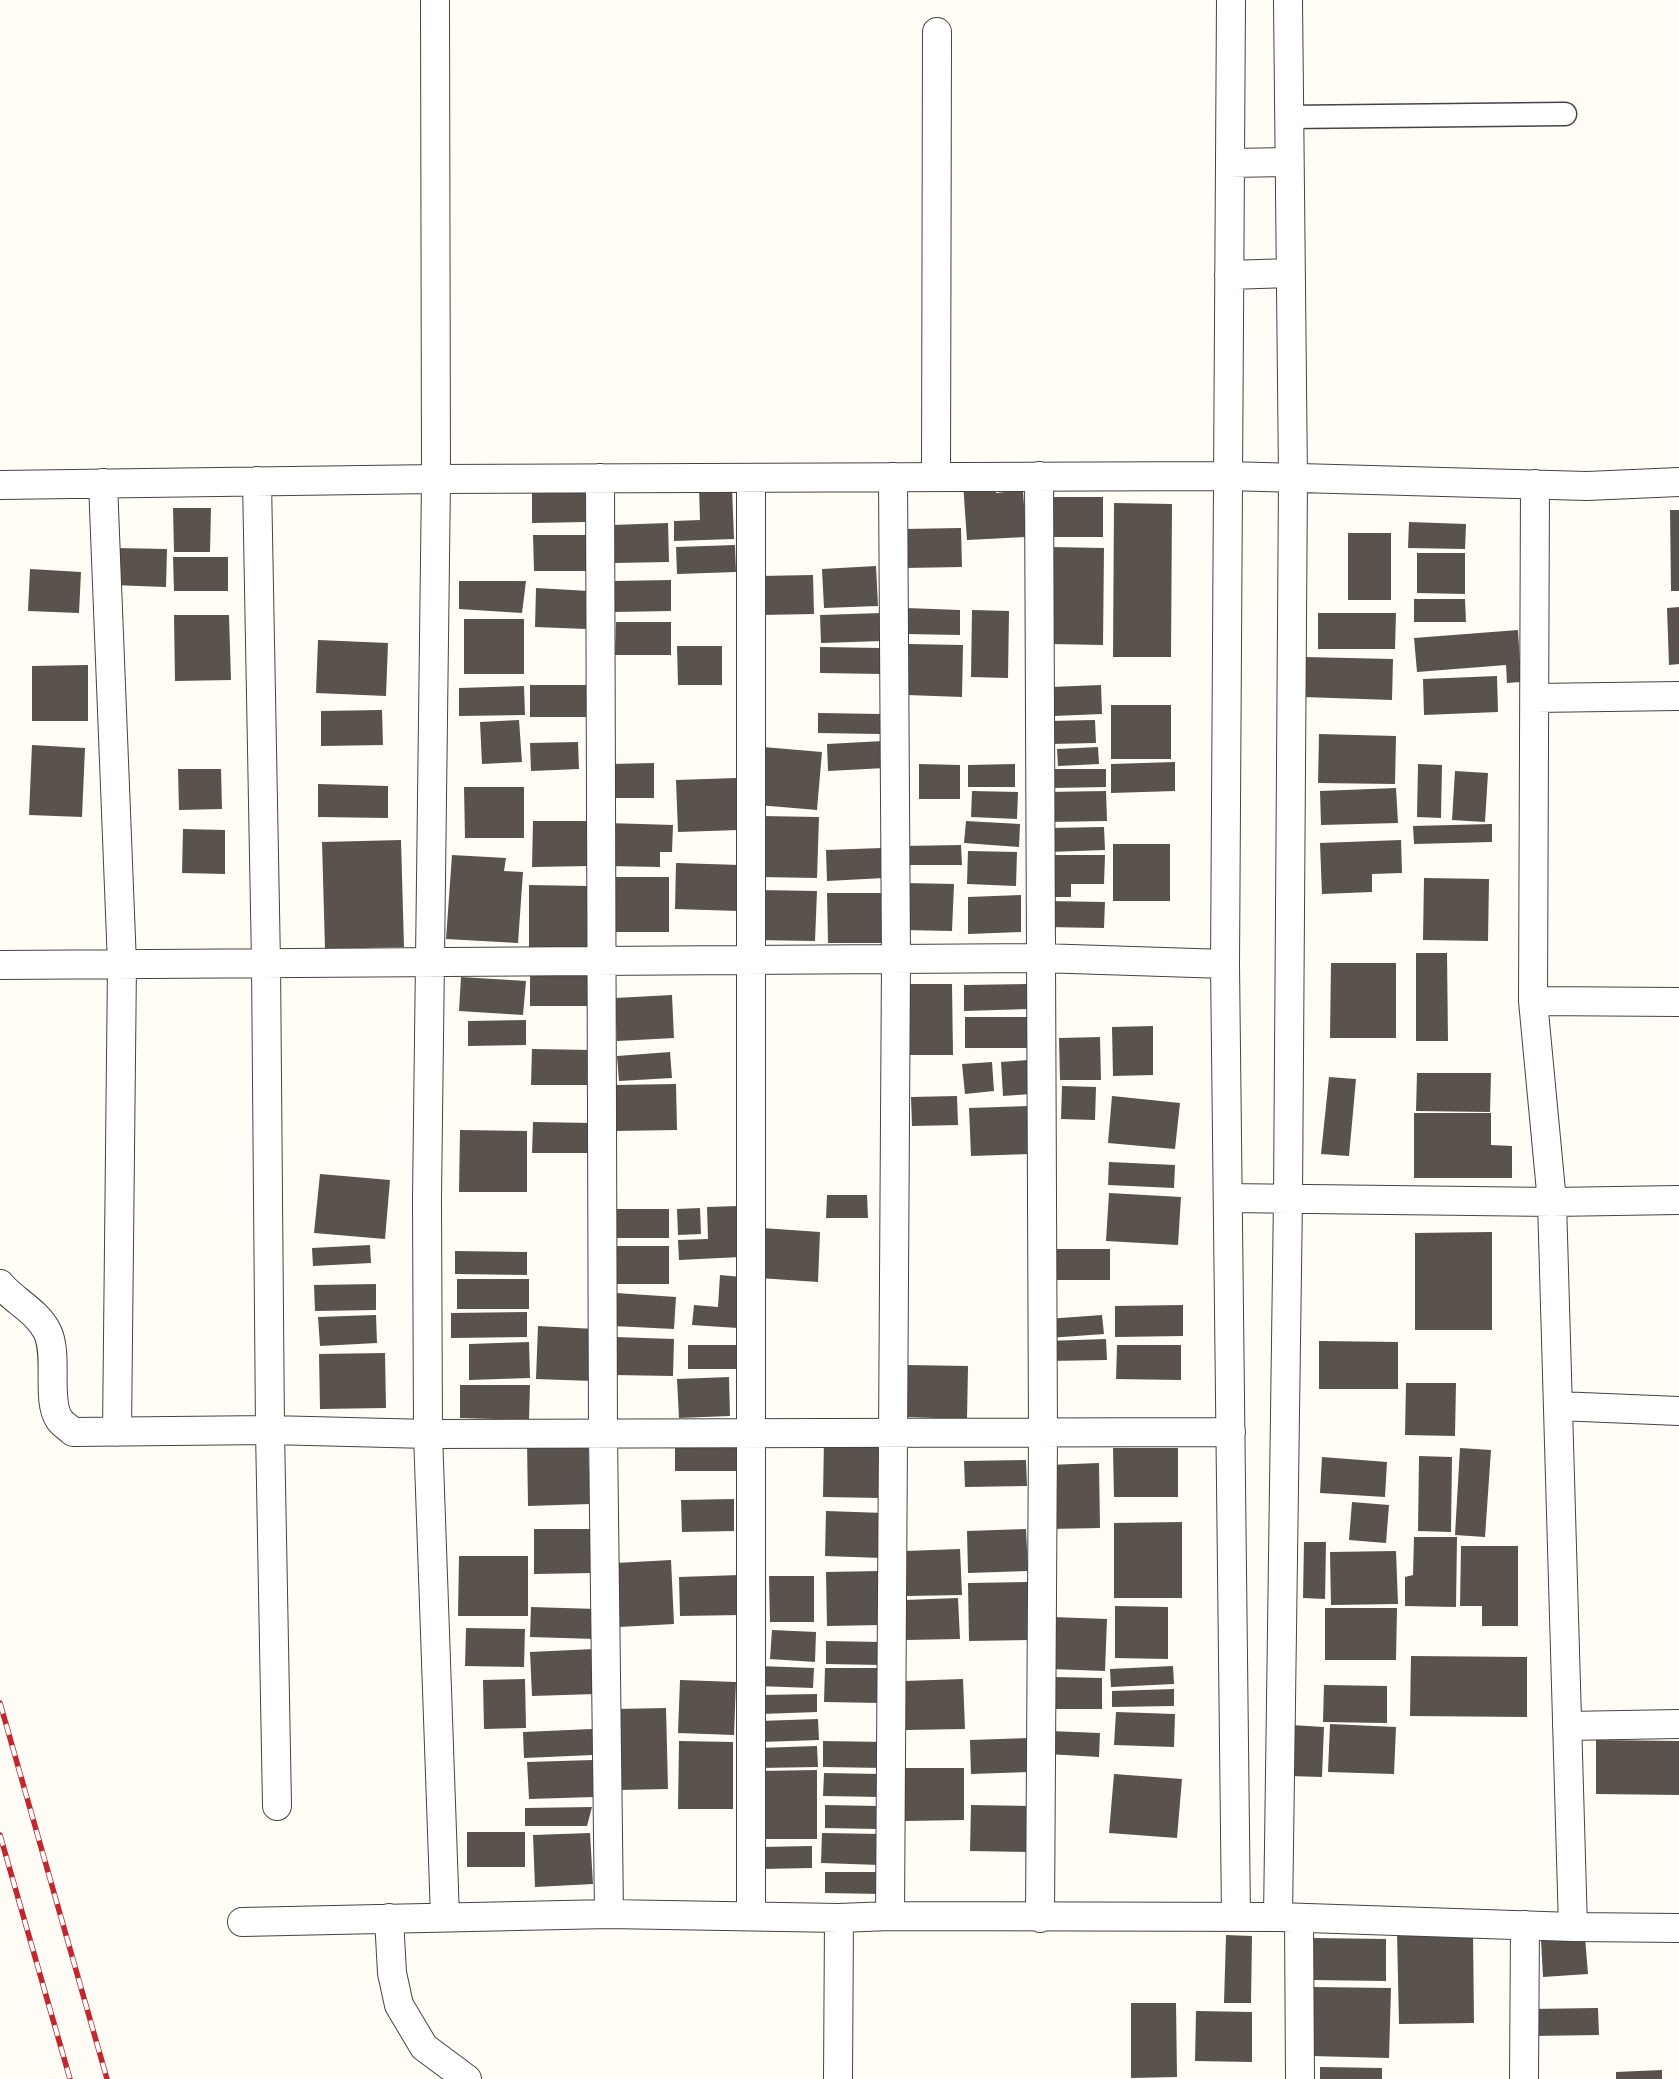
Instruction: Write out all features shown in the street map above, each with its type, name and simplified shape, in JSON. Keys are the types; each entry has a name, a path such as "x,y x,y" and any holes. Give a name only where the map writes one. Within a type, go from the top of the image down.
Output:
{"street":[{"path":"435,0 436,479 427,1198 428,1434 445,1917"},
{"path":"1231,0 1225,964 1236,1917"},
{"path":"1288,0 1293,478 1288,1198 1288,1918 1300,2079"},
{"path":"936,477 937,32"},
{"path":"1230,163 1289,162"},
{"path":"1229,275 1290,273"},
{"path":"1039,476 1043,1433 1040,1918"},
{"path":"0,485 436,479 1039,476 1227,476 1587,486 1679,482"},
{"path":"890,1916 896,958 893,477"},
{"path":"600,478 603,1434 610,1914"},
{"path":"751,478 751,1915"},
{"path":"257,481 266,963 270,1430 277,1806"},
{"path":"103,483 122,964 117,1432"},
{"path":"1535,484 1533,1001 1552,1202 1573,1927"},
{"path":"1534,698 1679,696"},
{"path":"0,965 896,958 1040,958 1225,964"},
{"path":"1533,1001 1679,1002"},
{"path":"1228,1198 1552,1202 1679,1200"},
{"path":"0,1284 38,1318 48,1332 52,1348 54,1400 58,1419 73,1432 270,1430 428,1434 752,1434 1231,1432"},
{"path":"1558,1406 1679,1411"},
{"path":"1567,1726 1679,1724"},
{"path":"242,1922 610,1914 839,1918 890,1916 1040,1918 1236,1917 1573,1927 1679,1928"},
{"path":"389,1918 392,1973 399,2005 424,2047 468,2079"},
{"path":"838,2079 839,1918"},
{"path":"1524,1925 1524,2079"}],"lane":[{"path":"1289,117 1565,114"}],"building":[{"path":"995,481 996,493 1023,490 1026,537 967,540 963,483"},
{"path":"732,487 734,539 674,541 674,521 700,520 699,488"},
{"path":"532,491 585,491 586,522 532,523"},
{"path":"1048,497 1103,497 1103,537 1048,537"},
{"path":"1114,503 1172,504 1171,657 1113,657"},
{"path":"173,508 211,508 210,552 174,552"},
{"path":"1670,510 1679,510 1679,591 1671,591"},
{"path":"1409,522 1466,524 1465,549 1408,548"},
{"path":"668,523 669,562 613,563 612,525"},
{"path":"961,528 962,567 905,568 904,529"},
{"path":"1348,533 1391,533 1391,600 1348,600"},
{"path":"533,535 586,535 586,571 534,571"},
{"path":"735,545 736,572 677,574 676,547"},
{"path":"1050,547 1104,548 1103,645 1049,644"},
{"path":"114,548 167,549 166,587 112,585"},
{"path":"1417,553 1465,553 1465,594 1417,593"},
{"path":"173,557 228,557 228,591 174,591"},
{"path":"876,566 878,606 824,608 822,569"},
{"path":"30,569 81,572 79,613 28,611"},
{"path":"813,575 814,614 760,615 759,576"},
{"path":"671,580 671,611 613,612 613,581"},
{"path":"459,581 526,581 522,613 459,609"},
{"path":"536,588 589,591 587,629 535,627"},
{"path":"1414,599 1465,599 1466,622 1414,622"},
{"path":"1679,607 1679,664 1669,665 1667,608"},
{"path":"906,608 960,610 960,635 905,634"},
{"path":"972,610 1009,611 1008,678 971,677"},
{"path":"882,613 883,641 821,643 820,615"},
{"path":"1318,613 1396,613 1395,649 1318,649"},
{"path":"174,615 229,615 231,680 175,681"},
{"path":"464,619 524,619 524,674 464,674"},
{"path":"616,622 671,622 671,655 615,655"},
{"path":"1518,630 1521,682 1507,683 1506,665 1417,672 1414,638"},
{"path":"318,640 388,643 386,696 316,693"},
{"path":"909,644 963,645 962,697 907,695"},
{"path":"677,646 722,646 722,685 678,685"},
{"path":"820,647 881,648 881,674 820,673"},
{"path":"1304,657 1393,659 1392,700 1303,697"},
{"path":"88,665 88,721 32,721 32,666"},
{"path":"1497,676 1498,712 1424,715 1423,679"},
{"path":"530,685 590,685 590,717 530,717"},
{"path":"1101,685 1102,714 1053,716 1051,687"},
{"path":"524,686 525,715 459,716 459,688"},
{"path":"1111,705 1171,705 1171,759 1111,759"},
{"path":"382,710 383,745 321,746 321,711"},
{"path":"818,713 880,714 880,734 818,733"},
{"path":"519,720 522,762 482,764 480,722"},
{"path":"1095,720 1096,743 1049,744 1048,721"},
{"path":"1319,734 1396,736 1395,784 1318,783"},
{"path":"883,741 885,768 828,771 827,744"},
{"path":"578,742 579,769 531,771 530,743"},
{"path":"32,745 85,748 82,817 29,815"},
{"path":"763,747 822,752 817,810 758,805"},
{"path":"1098,747 1099,764 1058,766 1057,749"},
{"path":"1175,762 1175,791 1111,793 1111,764"},
{"path":"654,763 654,798 611,798 611,764"},
{"path":"919,764 960,765 960,799 919,799"},
{"path":"1015,764 1015,787 968,787 968,765"},
{"path":"1418,764 1442,765 1441,818 1417,817"},
{"path":"178,769 221,769 222,809 179,810"},
{"path":"1052,769 1106,769 1106,787 1053,788"},
{"path":"1455,771 1488,773 1485,822 1452,820"},
{"path":"737,778 739,830 678,832 676,780"},
{"path":"318,784 388,786 388,818 318,817"},
{"path":"464,787 524,787 524,838 465,838"},
{"path":"1396,788 1398,823 1321,825 1320,791"},
{"path":"972,791 1018,792 1017,819 971,817"},
{"path":"1106,791 1107,821 1046,822 1046,792"},
{"path":"761,816 819,817 817,878 760,877"},
{"path":"533,821 591,821 591,866 532,867"},
{"path":"966,821 1020,824 1019,847 964,843"},
{"path":"608,823 673,825 672,852 660,852 660,867 608,866"},
{"path":"1492,824 1492,842 1414,844 1413,826"},
{"path":"1104,827 1105,850 1049,852 1048,828"},
{"path":"183,829 225,830 225,874 182,873"},
{"path":"401,840 404,947 325,949 322,842"},
{"path":"1401,840 1402,873 1372,874 1372,892 1322,894 1320,843"},
{"path":"1113,844 1170,844 1170,901 1113,901"},
{"path":"961,845 962,865 902,865 902,846"},
{"path":"882,848 884,878 827,881 826,850"},
{"path":"968,851 1017,852 1016,886 967,884"},
{"path":"452,855 506,858 504,871 523,872 518,943 446,939"},
{"path":"1044,855 1105,855 1104,884 1071,884 1071,897 1044,897"},
{"path":"676,863 740,865 739,911 675,909"},
{"path":"613,877 669,877 669,932 613,932"},
{"path":"1424,878 1489,879 1488,941 1423,940"},
{"path":"904,883 954,884 952,931 903,930"},
{"path":"529,885 589,886 589,948 529,947"},
{"path":"757,890 817,891 815,941 756,940"},
{"path":"827,893 882,893 882,943 828,943"},
{"path":"1021,895 1021,932 968,934 968,897"},
{"path":"1047,901 1105,902 1104,928 1046,927"},
{"path":"1416,953 1447,953 1448,1041 1416,1041"},
{"path":"1331,963 1396,963 1396,1038 1330,1038"},
{"path":"530,968 589,968 589,1006 530,1006"},
{"path":"461,977 526,981 523,1015 459,1011"},
{"path":"906,984 952,984 953,1055 907,1055"},
{"path":"1029,984 1029,1009 964,1011 964,985"},
{"path":"672,995 674,1038 617,1041 615,998"},
{"path":"965,1017 1031,1017 1031,1048 965,1048"},
{"path":"526,1020 526,1045 468,1046 468,1021"},
{"path":"1153,1026 1153,1075 1113,1076 1112,1027"},
{"path":"1100,1037 1101,1080 1060,1080 1059,1038"},
{"path":"532,1049 594,1050 593,1085 531,1085"},
{"path":"670,1052 672,1078 619,1081 617,1056"},
{"path":"1028,1060 1031,1094 1003,1096 1001,1062"},
{"path":"992,1062 994,1091 965,1094 962,1064"},
{"path":"1417,1073 1491,1073 1490,1112 1416,1111"},
{"path":"1329,1077 1356,1079 1349,1156 1321,1154"},
{"path":"676,1084 677,1130 614,1131 613,1085"},
{"path":"1062,1086 1096,1087 1095,1120 1061,1119"},
{"path":"957,1096 958,1125 912,1126 911,1097"},
{"path":"1112,1096 1180,1103 1175,1149 1108,1143"},
{"path":"1029,1106 1030,1154 971,1156 969,1108"},
{"path":"1414,1113 1491,1113 1491,1145 1512,1146 1512,1178 1414,1178"},
{"path":"533,1122 591,1123 591,1153 532,1153"},
{"path":"460,1130 527,1131 527,1192 459,1192"},
{"path":"1109,1162 1175,1165 1174,1188 1108,1185"},
{"path":"320,1174 390,1180 385,1239 314,1233"},
{"path":"1109,1193 1181,1197 1178,1245 1106,1241"},
{"path":"827,1195 867,1195 868,1218 826,1218"},
{"path":"739,1206 741,1257 679,1260 678,1240 708,1239 707,1207"},
{"path":"700,1208 701,1234 678,1235 677,1209"},
{"path":"610,1209 669,1209 669,1238 610,1238"},
{"path":"762,1228 820,1232 818,1282 759,1278"},
{"path":"1492,1232 1492,1330 1415,1330 1415,1233"},
{"path":"370,1245 371,1263 313,1266 312,1248"},
{"path":"615,1246 669,1246 669,1284 615,1284"},
{"path":"1055,1249 1110,1249 1110,1280 1055,1280"},
{"path":"455,1251 527,1252 527,1275 455,1274"},
{"path":"720,1275 742,1277 738,1328 692,1325 694,1305 718,1307"},
{"path":"457,1279 529,1279 529,1309 457,1309"},
{"path":"376,1284 376,1310 315,1311 314,1285"},
{"path":"616,1293 676,1297 674,1329 613,1326"},
{"path":"1183,1305 1183,1336 1115,1337 1115,1306"},
{"path":"527,1312 527,1337 451,1338 451,1313"},
{"path":"376,1315 377,1343 320,1346 318,1317"},
{"path":"1102,1315 1104,1334 1048,1338 1047,1319"},
{"path":"538,1326 595,1329 593,1381 536,1379"},
{"path":"615,1337 674,1339 673,1376 614,1375"},
{"path":"1106,1339 1107,1360 1047,1361 1046,1341"},
{"path":"1319,1341 1398,1342 1398,1389 1319,1389"},
{"path":"529,1342 530,1378 469,1380 469,1344"},
{"path":"688,1345 742,1345 743,1369 688,1369"},
{"path":"1117,1345 1181,1345 1181,1380 1116,1379"},
{"path":"385,1353 386,1408 320,1409 319,1354"},
{"path":"906,1365 968,1366 967,1419 905,1417"},
{"path":"729,1377 730,1416 679,1418 677,1379"},
{"path":"1406,1383 1456,1383 1455,1436 1405,1435"},
{"path":"460,1385 530,1385 529,1420 460,1418"},
{"path":"824,1439 881,1439 880,1498 823,1497"},
{"path":"588,1440 590,1504 528,1506 527,1441"},
{"path":"675,1440 738,1440 738,1471 675,1471"},
{"path":"1113,1448 1178,1448 1178,1497 1114,1497"},
{"path":"1460,1448 1491,1450 1485,1537 1455,1535"},
{"path":"1419,1456 1452,1457 1451,1532 1418,1531"},
{"path":"1322,1457 1387,1462 1385,1497 1320,1493"},
{"path":"1026,1460 1027,1486 965,1487 964,1461"},
{"path":"1099,1463 1100,1528 1049,1529 1048,1465"},
{"path":"734,1499 734,1531 682,1532 681,1500"},
{"path":"1352,1502 1389,1505 1386,1543 1349,1540"},
{"path":"826,1511 884,1513 882,1558 825,1556"},
{"path":"1182,1522 1182,1598 1114,1598 1114,1523"},
{"path":"534,1529 591,1529 592,1573 534,1574"},
{"path":"1026,1529 1028,1571 968,1573 967,1531"},
{"path":"1414,1537 1457,1537 1456,1607 1405,1606 1405,1577 1413,1575"},
{"path":"1304,1542 1326,1542 1325,1599 1303,1598"},
{"path":"1461,1546 1518,1546 1518,1626 1482,1626 1482,1606 1460,1606"},
{"path":"960,1549 962,1595 907,1596 905,1551"},
{"path":"1396,1551 1398,1604 1331,1605 1330,1552"},
{"path":"459,1556 528,1556 528,1616 458,1616"},
{"path":"671,1560 674,1624 619,1627 616,1563"},
{"path":"880,1571 881,1625 827,1626 826,1572"},
{"path":"740,1575 741,1615 680,1616 679,1577"},
{"path":"769,1576 814,1576 814,1622 770,1622"},
{"path":"1028,1582 1030,1640 969,1641 968,1583"},
{"path":"958,1598 960,1639 906,1640 905,1600"},
{"path":"1115,1606 1168,1607 1168,1659 1115,1658"},
{"path":"531,1607 597,1609 596,1639 530,1637"},
{"path":"1325,1608 1397,1608 1396,1660 1325,1660"},
{"path":"1052,1617 1107,1619 1105,1671 1050,1669"},
{"path":"466,1628 525,1629 524,1667 465,1666"},
{"path":"772,1630 816,1632 815,1662 770,1659"},
{"path":"826,1641 882,1642 882,1665 826,1664"},
{"path":"594,1649 595,1694 532,1696 530,1652"},
{"path":"1411,1656 1527,1657 1527,1717 1410,1716"},
{"path":"758,1666 814,1668 813,1688 757,1686"},
{"path":"1173,1666 1174,1684 1111,1687 1110,1669"},
{"path":"825,1668 882,1668 882,1703 824,1702"},
{"path":"1053,1677 1102,1678 1102,1709 1053,1709"},
{"path":"525,1679 526,1728 484,1729 483,1680"},
{"path":"963,1679 965,1729 905,1730 904,1681"},
{"path":"680,1680 736,1682 734,1735 678,1733"},
{"path":"1324,1685 1387,1686 1387,1723 1323,1722"},
{"path":"1174,1689 1174,1706 1112,1707 1112,1691"},
{"path":"817,1694 817,1712 761,1714 760,1695"},
{"path":"666,1708 668,1789 618,1790 616,1709"},
{"path":"1116,1712 1175,1714 1174,1747 1114,1745"},
{"path":"818,1719 819,1740 760,1742 759,1721"},
{"path":"1330,1724 1396,1727 1394,1774 1328,1772"},
{"path":"1291,1725 1324,1727 1322,1777 1289,1776"},
{"path":"592,1729 593,1755 524,1758 523,1732"},
{"path":"1049,1731 1100,1733 1099,1757 1047,1754"},
{"path":"1029,1738 1030,1772 971,1774 970,1740"},
{"path":"1596,1740 1679,1741 1679,1795 1596,1794"},
{"path":"679,1741 733,1742 733,1809 678,1809"},
{"path":"823,1741 885,1742 884,1768 823,1767"},
{"path":"817,1746 818,1767 758,1768 757,1748"},
{"path":"593,1760 594,1797 529,1799 527,1762"},
{"path":"905,1768 964,1768 964,1820 904,1821"},
{"path":"817,1770 817,1839 759,1839 759,1771"},
{"path":"824,1773 881,1774 881,1797 823,1796"},
{"path":"1114,1774 1182,1779 1177,1838 1109,1833"},
{"path":"825,1805 878,1806 877,1829 825,1828"},
{"path":"971,1805 1031,1806 1030,1852 970,1851"},
{"path":"592,1807 587,1826 525,1826 525,1808"},
{"path":"467,1832 525,1832 525,1867 467,1867"},
{"path":"590,1833 593,1884 535,1887 533,1835"},
{"path":"822,1833 881,1834 880,1865 821,1863"},
{"path":"812,1846 812,1868 761,1869 761,1847"},
{"path":"825,1872 882,1872 882,1894 825,1893"},
{"path":"1473,1931 1474,2023 1399,2024 1397,1932"},
{"path":"1226,1935 1252,1936 1251,2003 1224,2003"},
{"path":"1585,1937 1588,1974 1543,1977 1541,1940"},
{"path":"1312,1938 1386,1939 1386,1981 1312,1980"},
{"path":"1313,1987 1391,1988 1389,2058 1312,2056"},
{"path":"1131,2003 1176,2003 1177,2077 1131,2078"},
{"path":"1598,2008 1599,2035 1531,2036 1530,2009"},
{"path":"1196,2011 1252,2012 1252,2062 1195,2061"},
{"path":"1320,2067 1382,2068 1382,2079 1320,2079"},
{"path":"1662,2070 1662,2079 1616,2079 1616,2072"}],"railway":[{"path":"0,1703 107,2079"},
{"path":"0,1835 70,2079"}]}
